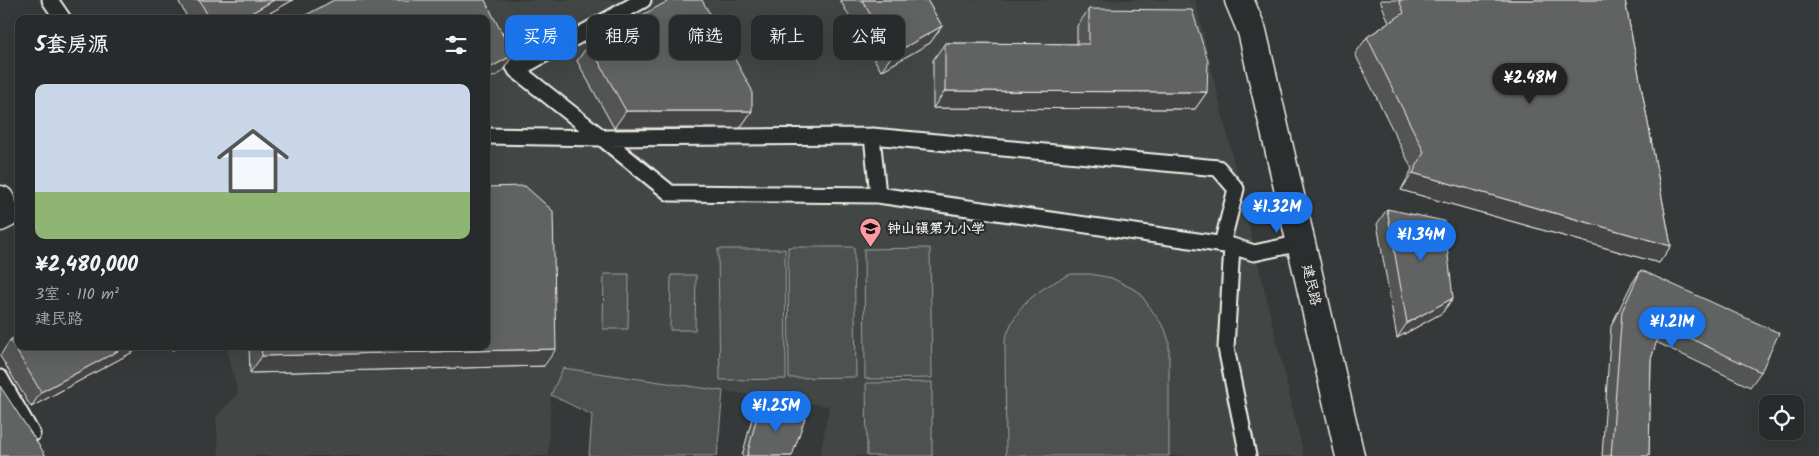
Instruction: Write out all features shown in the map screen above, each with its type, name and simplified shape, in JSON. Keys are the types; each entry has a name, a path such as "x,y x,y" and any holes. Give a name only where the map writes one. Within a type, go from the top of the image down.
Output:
{"street":[{"name":"建民路","path":"1239,0 1252,31 1350,456"},
{"path":"0,200 6,214 0,217"}],"lane":[{"path":"50,0 60,15"},
{"path":"516,70 643,0"},
{"path":"493,28 516,70 670,193 878,195 1227,245 1254,253 1301,243"},
{"path":"490,136 602,138 872,136 1218,168 1236,189 1227,245 1226,348 1248,456"},
{"path":"872,136 878,195"},
{"path":"0,378 32,434"}],"shaded area":[{"name":"钟山镇第九小学","path":"330,0 1195,0 1304,456 820,456 829,406 564,368 551,395 548,456 219,456 216,417 238,393 227,350 490,350 490,15 302,15"},
{"path":"788,247 854,247 856,377 789,378"},
{"path":"930,248 932,378 865,379 864,249"},
{"path":"718,249 785,249 786,379 720,380"},
{"path":"604,274 629,274 628,329 603,329"},
{"path":"1071,274 1090,274 1112,278 1139,292 1165,329 1169,342 1169,456 1006,456 1005,340 1015,317 1030,299 1048,286"},
{"path":"671,275 696,275 695,330 670,330"},
{"path":"563,368 723,391 717,456 589,456 592,415 551,395"},
{"path":"932,382 932,456 867,456 866,383"}],"building":[{"path":"199,0 274,0 248,15 208,15"},
{"path":"334,0 485,0 505,39 505,59 490,68 490,15 306,15"},
{"path":"670,0 702,0 710,15 669,15 669,60 735,60 752,90 752,111 626,111 598,60 659,60 659,15 642,15"},
{"path":"862,0 927,0 942,26 905,47 905,15 871,15"},
{"path":"1399,0 1625,0 1671,246 1413,173 1424,152 1367,37 1404,13"},
{"path":"1089,9 1192,10 1208,61 1207,92 945,91 945,43 1089,44"},
{"path":"525,186 553,211 556,349 262,356 261,350 490,350 490,187"},
{"path":"1387,209 1444,221 1453,298 1407,323"},
{"path":"1641,270 1779,333 1761,372 1662,325 1651,359 1649,456 1611,456 1622,311"},
{"path":"15,337 15,348 10,340"},
{"path":"16,350 120,350 41,392"},
{"path":"0,386 46,456 0,456"},
{"path":"759,408 806,415 792,456 747,456"}],"place":[{"name":"钟山镇第九小学","path":"871,248"}]}
